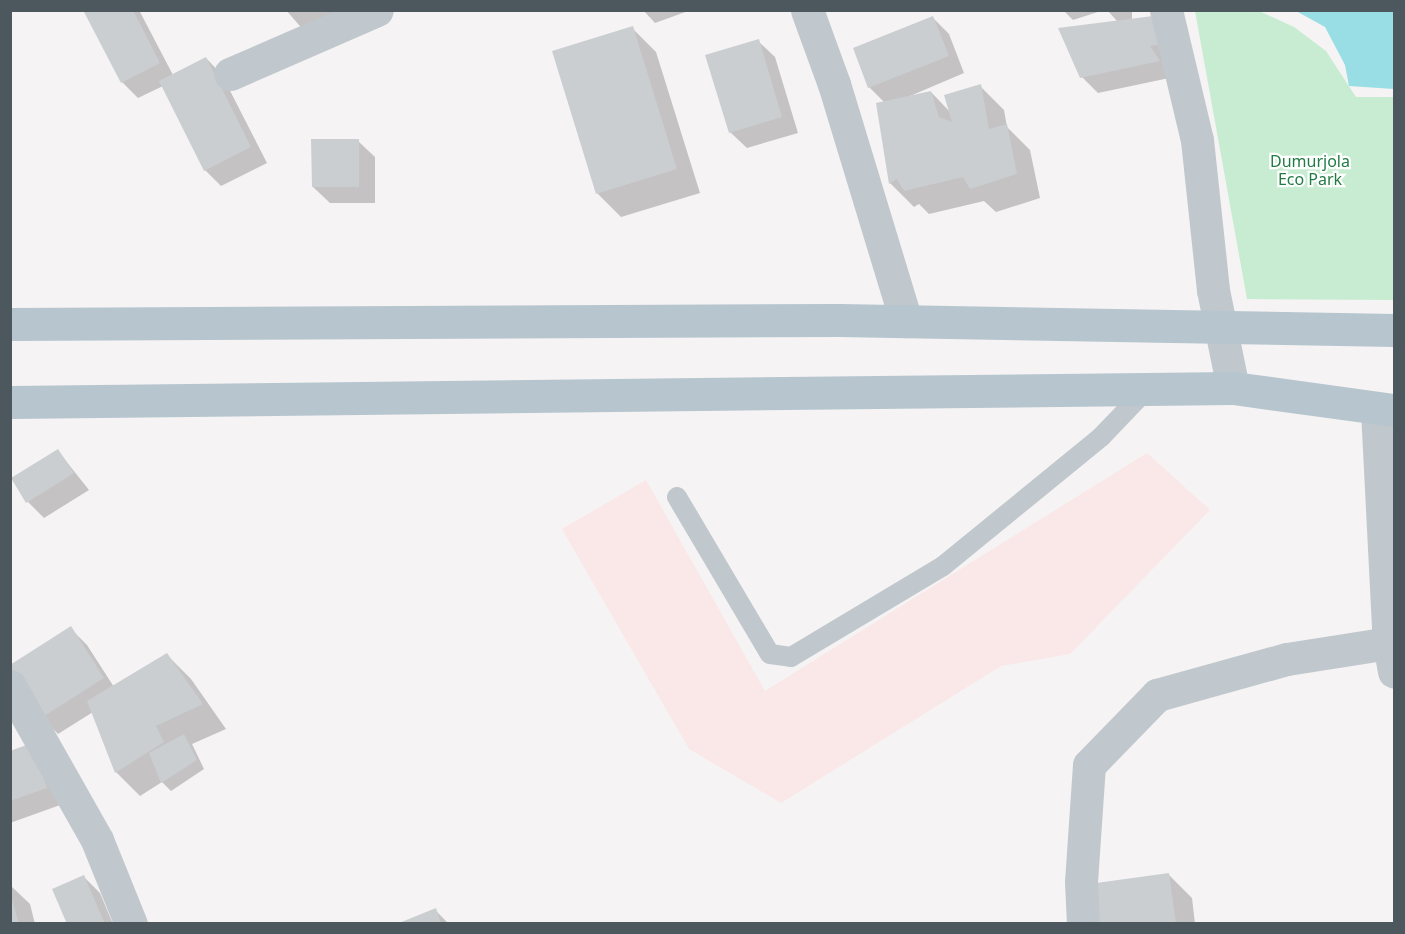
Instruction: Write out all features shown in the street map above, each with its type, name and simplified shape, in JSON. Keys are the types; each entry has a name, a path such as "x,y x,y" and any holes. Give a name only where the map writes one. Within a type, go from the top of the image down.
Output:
{"main road":[{"path":"10,324 906,321 1395,330"},
{"path":"10,402 1233,388 1386,410"}],"street":[{"path":"230,74 377,10"},
{"path":"807,10 834,84 906,321"},
{"path":"1166,10 1197,140 1213,290 1233,388"},
{"path":"1083,924 1081,882 1089,765 1157,695 1287,659 1392,658 1386,410"},
{"path":"10,686 97,840 130,924"}],"lane":[{"path":"677,497 770,654 791,657 943,566 1101,438 1147,389"}],"shaded area":[{"path":"1147,453 1210,510 1070,654 1001,666 781,803 689,749 562,529 646,480 765,691"}],"green space":[{"name":"Dumurjola Eco Park","path":"1195,11 1259,11 1294,27 1326,51 1356,97 1394,97 1394,300 1247,299"}],"water":[{"path":"1296,11 1394,11 1394,89 1349,86 1345,65 1325,27"}],"building":[{"path":"83,10 133,10 160,63 121,83"},
{"path":"933,16 949,56 868,88 853,48"},
{"path":"1153,16 1163,44 1150,46 1160,61 1080,78 1058,28"},
{"path":"633,26 677,169 596,194 552,51"},
{"path":"759,39 782,117 729,133 705,55"},
{"path":"206,57 251,147 204,171 159,81"},
{"path":"981,84 989,129 1007,124 1017,174 970,189 963,177 904,191 897,179 889,184 876,103 931,91 939,117 952,122 944,95"},
{"path":"311,139 359,139 359,187 312,187"},
{"path":"58,449 74,473 26,503 11,478"},
{"path":"71,626 104,678 41,718 10,672 10,665"},
{"path":"167,653 203,704 156,726 164,742 115,773 87,701"},
{"path":"184,734 197,760 161,783 149,753"},
{"path":"32,743 47,788 10,801 10,751"},
{"path":"1169,873 1176,924 1095,924 1089,884"},
{"path":"84,875 105,924 67,924 52,889"},
{"path":"11,896 19,924 10,924"},
{"path":"436,908 441,924 399,924 399,923"}]}
